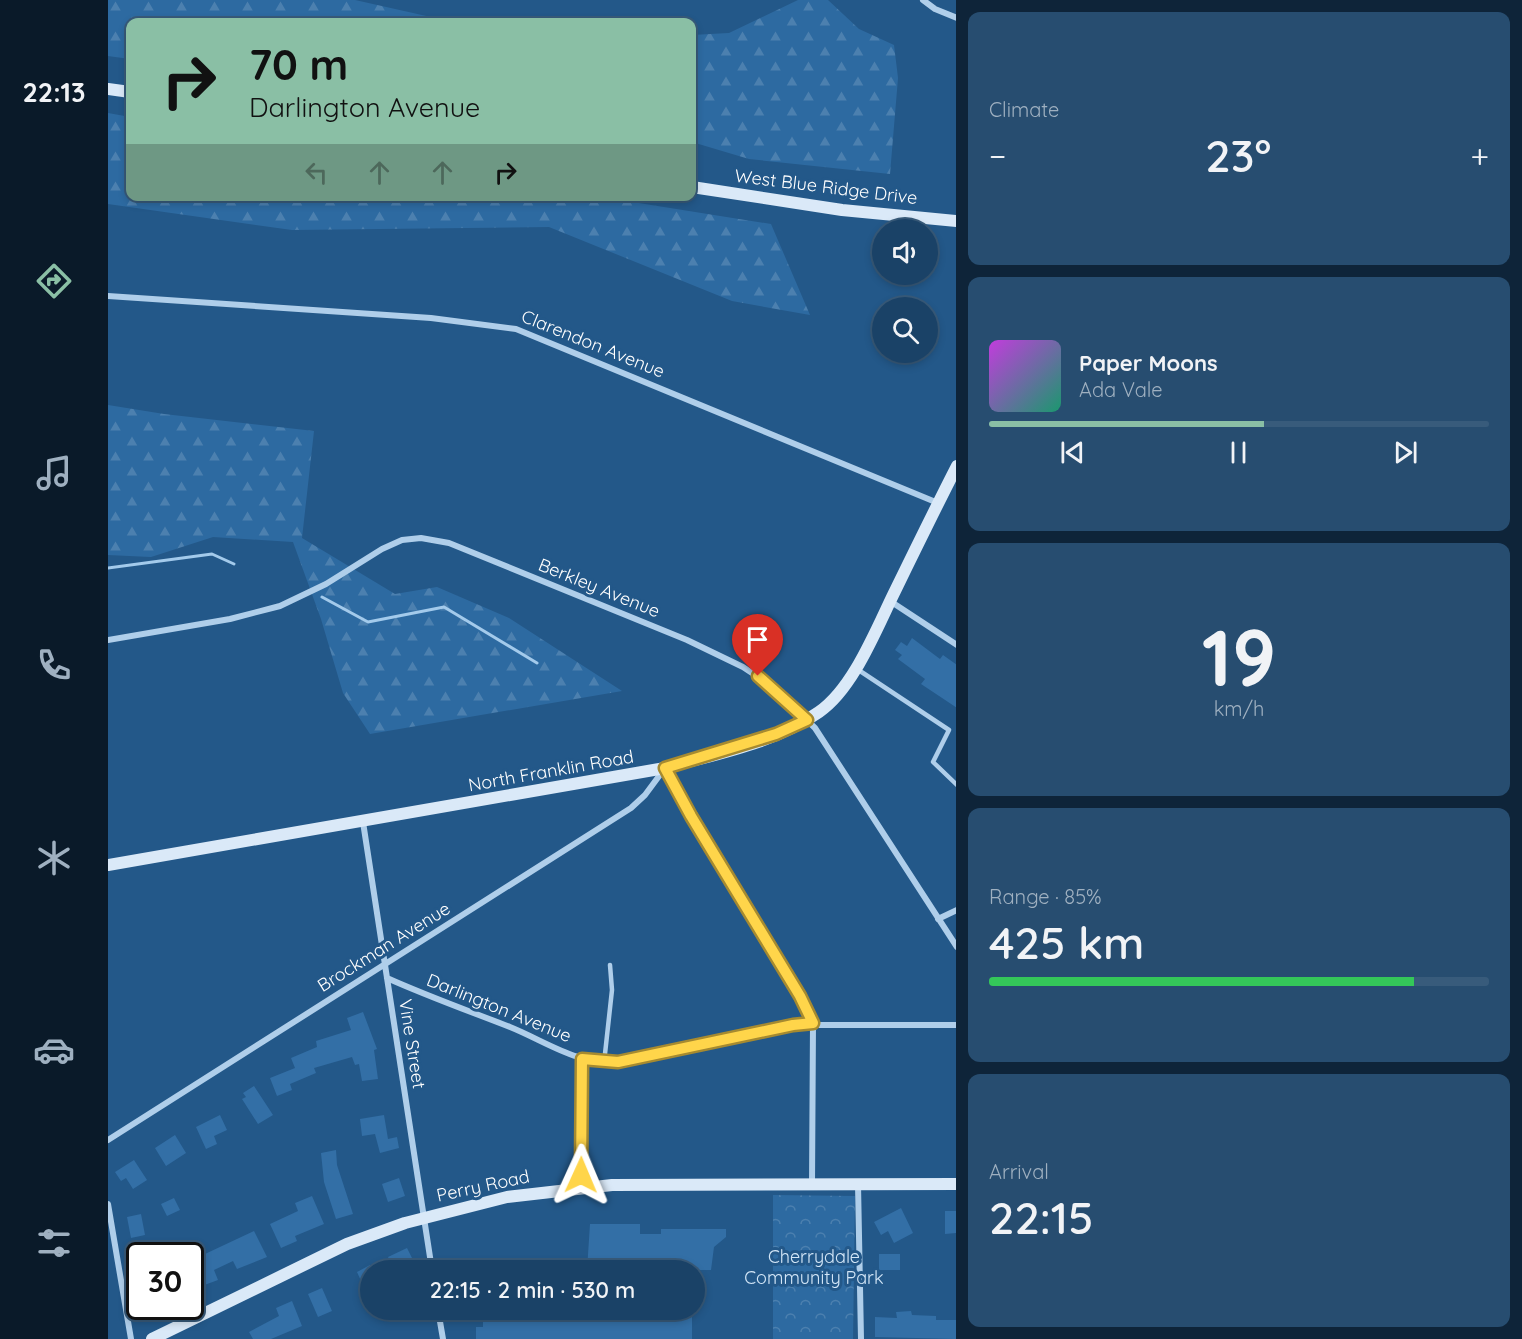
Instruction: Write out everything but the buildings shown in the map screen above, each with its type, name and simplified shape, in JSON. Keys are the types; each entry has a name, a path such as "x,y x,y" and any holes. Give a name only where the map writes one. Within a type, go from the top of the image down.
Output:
{"street":[{"path":"923,0 935,9 956,18"},
{"path":"108,89 126,91"},
{"name":"West Blue Ridge Drive","path":"696,188 842,210 956,221"},
{"name":"Clarendon Avenue","path":"108,296 431,318 516,328 938,503"},
{"name":"North Franklin Road","path":"108,865 665,768 776,734 807,720 835,697 855,668 956,468"},
{"name":"Berkley Avenue","path":"108,640 258,613 304,596 395,542 413,538 434,539 525,573 725,657 773,687 807,720 826,745 956,946"},
{"path":"890,601 956,644"},
{"path":"665,768 691,816 800,996 813,1023 812,1184"},
{"name":"Brockman Avenue","path":"108,1140 631,808 645,795 665,768"},
{"name":"Vine Street","path":"363,822 430,1260"},
{"path":"938,919 956,910"},
{"name":"Darlington Avenue","path":"387,978 438,1001 512,1027 582,1059 604,1063 793,1025 813,1023 956,1026"},
{"path":"581,1188 582,1059"},
{"path":"858,1183 861,1339"},
{"name":"Perry Road","path":"152,1339 314,1258 383,1230 507,1197 581,1188 654,1184 956,1184"},
{"path":"108,1204 131,1339"},
{"path":"440,1320 443,1339"}],"lane":[{"path":"855,668 949,730 933,762 956,784"},
{"path":"604,1063 611,998 609,964"}],"green space":[{"path":"108,0 355,0 435,18 126,18 126,58 108,56"},
{"path":"798,0 828,0 859,29 894,45 898,78 890,174 749,159 696,143 696,35 729,33"},
{"path":"108,113 126,116 126,201 626,201 771,224 810,315 732,301 549,227 292,230 108,204"},
{"path":"108,405 164,414 314,431 302,538 395,594 437,587 509,618 622,691 370,734 343,693 321,619 293,542 213,537 151,557 108,555"},
{"name":"Cherrydale Community Park","path":"773,1195 855,1196 853,1339 773,1339"}],"waterway":[{"path":"108,568 212,554 234,564"},
{"path":"322,597 368,622 444,607 537,663"}],"route":[{"path":"581,1175 582,1059 601,1063 618,1062 793,1025 813,1023 800,996 691,816 665,768 712,756 776,734 807,720 773,687 758,676"}]}
